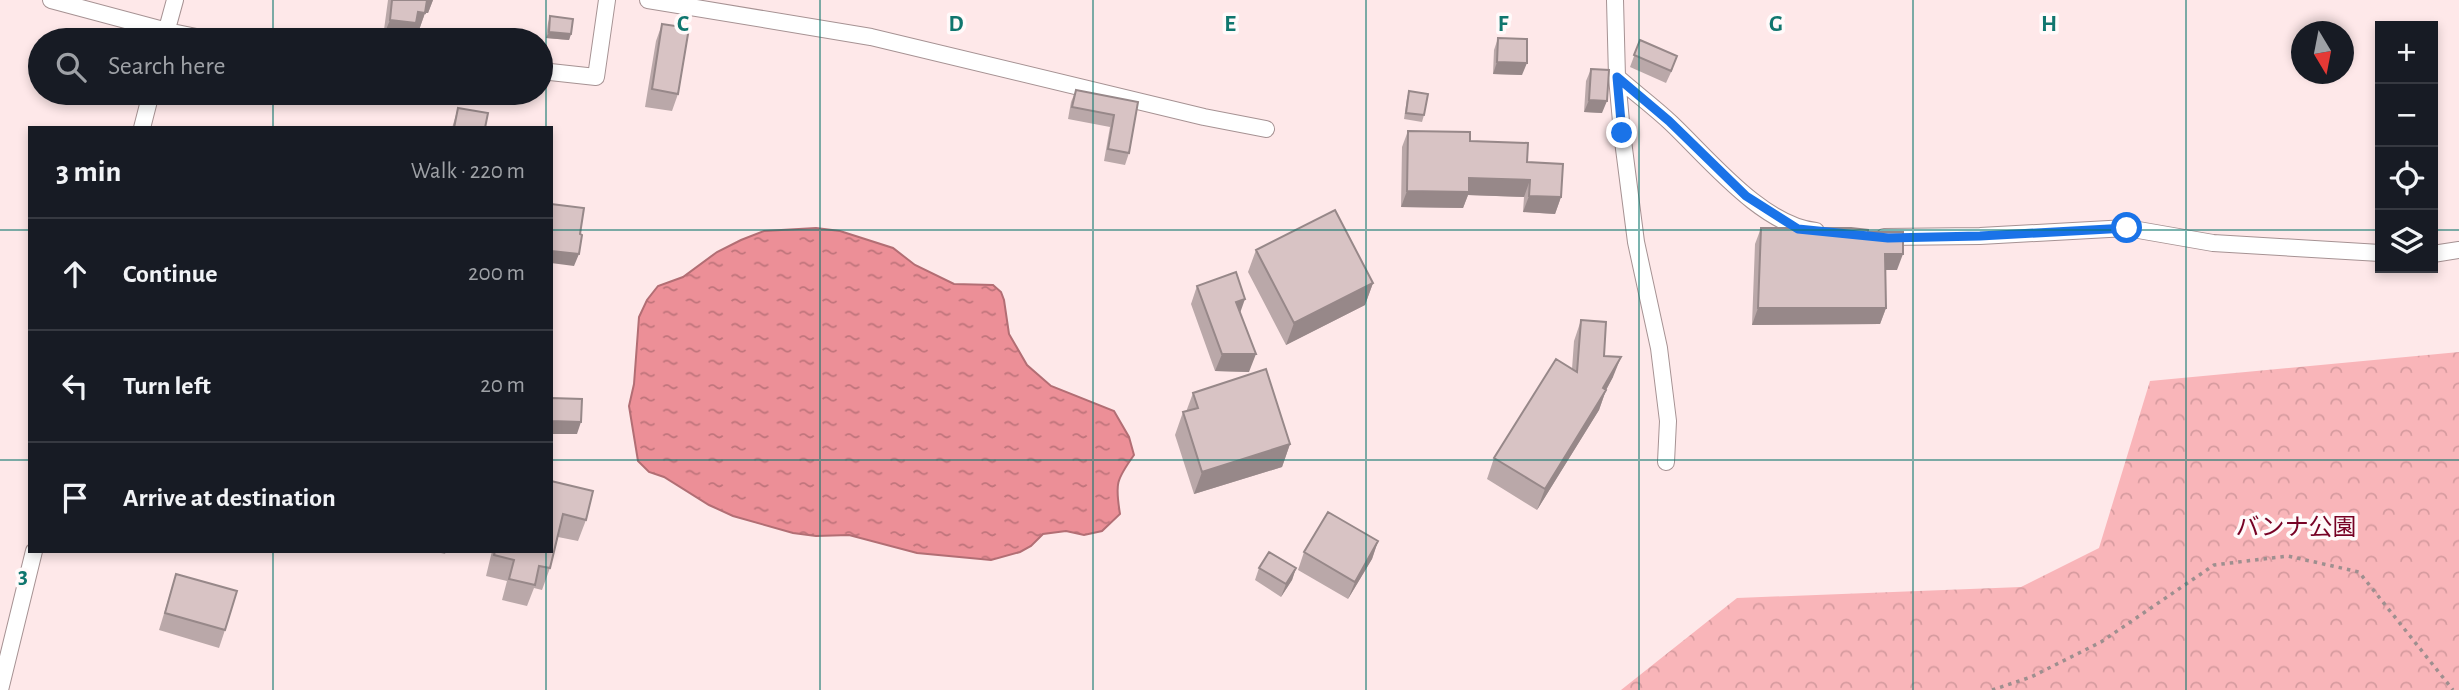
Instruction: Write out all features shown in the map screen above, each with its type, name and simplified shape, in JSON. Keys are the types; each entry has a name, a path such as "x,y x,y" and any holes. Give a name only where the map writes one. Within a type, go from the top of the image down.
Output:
{"street":[{"path":"51,0 140,28"},
{"path":"168,28 175,0"},
{"path":"553,72 596,77 607,0"},
{"path":"648,0 871,37 1266,130"},
{"path":"1615,0 1617,77 1636,242 1659,348 1668,421 1666,462"},
{"path":"1617,77 1669,121 1746,196 1798,229 1836,233"},
{"path":"143,126 148,105"},
{"path":"1863,235 1888,238 1980,236 2127,228 2213,243 2375,253"},
{"path":"2438,253 2459,250"},
{"path":"0,690 33,553"},
{"path":"0,614 17,618"}],"path":[{"path":"1992,690 2031,677 2101,642 2214,565 2288,556 2359,572 2453,690"}],"green space":[{"name":"バンナ公園","path":"2459,352 2459,690 1621,690 1737,598 2021,587 2099,548 2150,381"}],"water":[{"path":"816,228 840,231 893,248 915,265 954,284 993,285 1001,292 1009,334 1027,365 1051,386 1114,411 1129,437 1134,455 1118,483 1120,514 1102,531 1084,535 1066,531 1043,534 1020,552 991,560 917,553 849,535 816,536 793,533 733,516 709,505 664,477 649,472 638,461 629,406 634,384 639,317 647,300 658,286 683,277 717,252 741,240 764,231"}],"building":[{"path":"392,0 427,0 425,13 418,12 416,23 390,20"},
{"path":"550,16 573,19 571,34 553,32 553,28 549,28"},
{"path":"662,24 689,28 678,94 652,89"},
{"path":"1498,38 1527,39 1527,63 1497,62"},
{"path":"1640,40 1677,56 1671,71 1634,55"},
{"path":"1591,69 1609,70 1607,101 1589,100"},
{"path":"1076,90 1138,102 1129,153 1108,149 1114,115 1072,107"},
{"path":"1409,91 1428,94 1424,115 1406,113"},
{"path":"458,108 488,113 485,126 454,126"},
{"path":"1408,131 1470,132 1470,141 1528,143 1527,162 1563,164 1561,197 1529,196 1530,180 1469,178 1469,192 1407,191"},
{"path":"553,204 584,208 579,254 553,251"},
{"path":"1335,210 1373,283 1294,323 1256,250"},
{"path":"1761,228 1851,228 1868,232 1903,232 1903,254 1885,254 1886,308 1758,308"},
{"path":"1236,272 1245,299 1236,302 1256,354 1222,354 1197,286"},
{"path":"1581,320 1606,322 1604,356 1621,357 1603,388 1606,390 1545,489 1494,458 1556,359 1577,372"},
{"path":"1266,369 1290,444 1202,472 1183,412 1198,408 1193,393"},
{"path":"553,398 582,399 581,422 553,421"},
{"path":"553,481 593,491 586,520 563,514 550,568 539,566 535,585 509,579 514,560 494,555 553,553"},
{"path":"1328,512 1378,541 1355,582 1304,552"},
{"path":"1269,552 1296,568 1286,584 1259,568"},
{"path":"176,574 237,591 225,630 165,613"}],"route":[{"path":"1622,133 1617,77 1669,121 1746,196 1798,229 1888,238 2127,228"}]}
